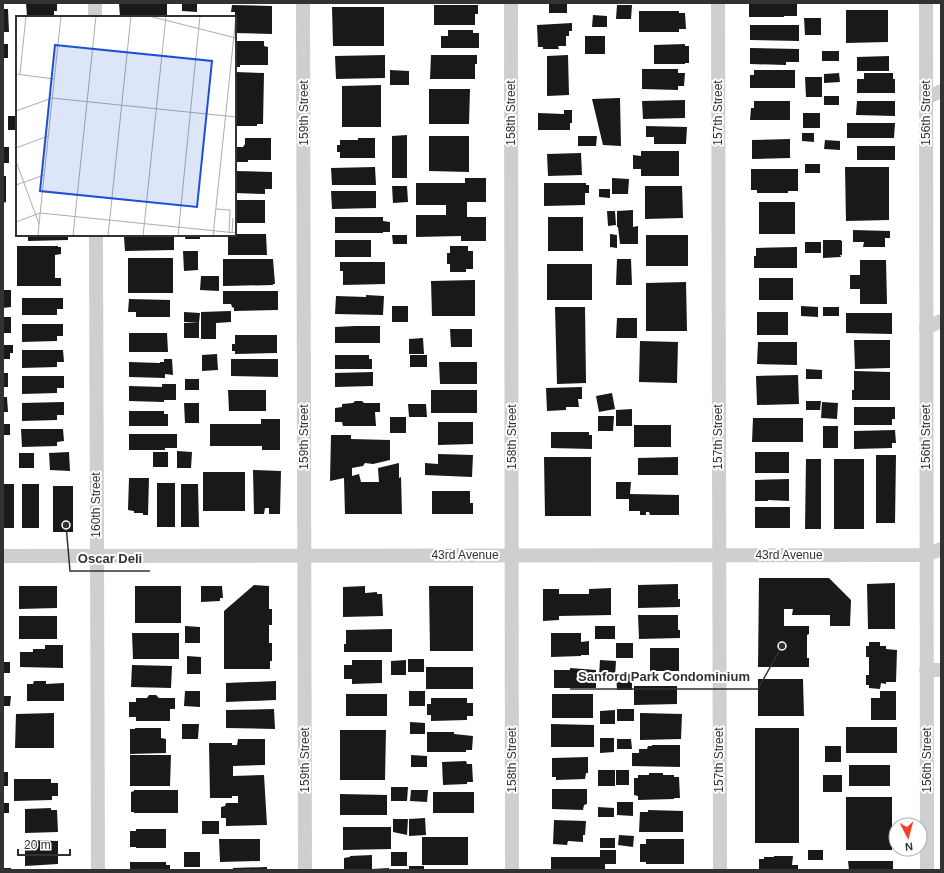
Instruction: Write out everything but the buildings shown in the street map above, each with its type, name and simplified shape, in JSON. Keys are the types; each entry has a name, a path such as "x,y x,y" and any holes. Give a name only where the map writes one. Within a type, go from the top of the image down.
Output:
{"street":[{"path":"95,3 95,16"},
{"name":"159th Street","path":"303,3 305,870"},
{"name":"158th Street","path":"511,3 512,870"},
{"name":"157th Street","path":"718,3 718,554 720,870"},
{"name":"156th Street","path":"926,3 927,870"},
{"path":"926,98 941,91"},
{"name":"160th Street","path":"96,236 98,870"},
{"path":"926,328 941,321"},
{"path":"926,555 941,549"},
{"name":"43rd Avenue","path":"3,556 718,554 926,555"},
{"path":"926,670 941,670"}],"place":[{"name":"Oscar Deli","path":"66,525"},
{"name":"Sanford Park Condominium","path":"782,646"}]}
